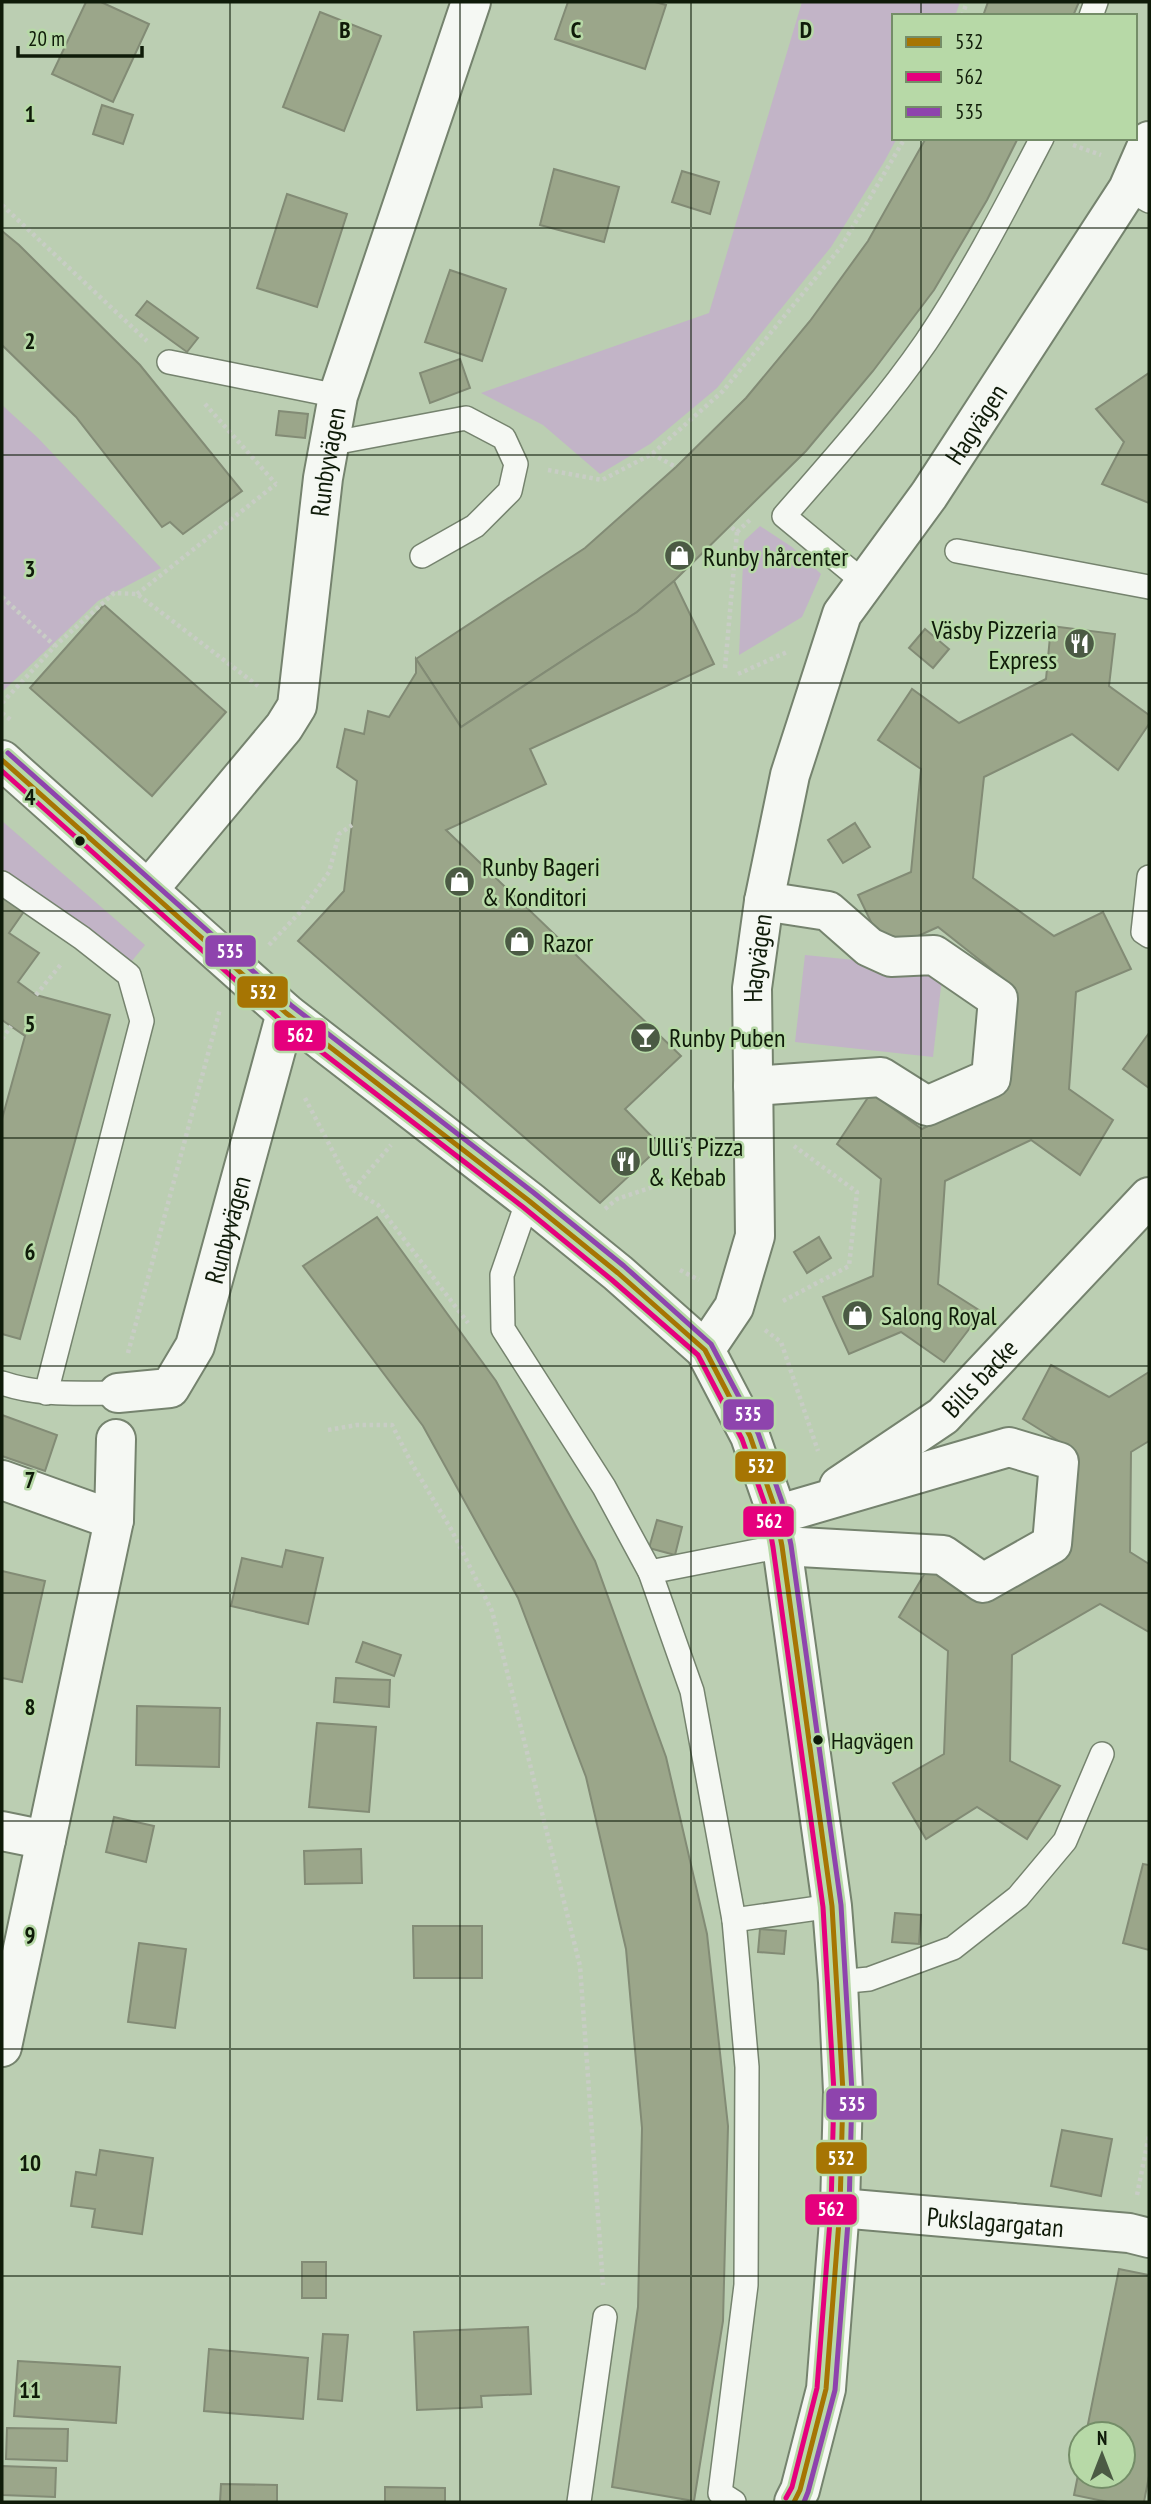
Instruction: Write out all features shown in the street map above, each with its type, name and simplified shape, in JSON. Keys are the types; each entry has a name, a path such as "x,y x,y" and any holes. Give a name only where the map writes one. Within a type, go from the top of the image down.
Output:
{"street":[{"name":"Runbyvägen","path":"148,890 284,727 297,706 325,461 338,396 471,2"},
{"name":"Hagvägen","path":"705,1350 734,1307 755,1236 752,988 764,901 790,775 842,614 929,495 1138,195 1149,141"},
{"path":"2,760 242,973 282,1029 528,1200 618,1273 705,1350 750,1436 778,1522 831,1906 843,2092 840,2208 825,2389 800,2490 794,2502"},
{"path":"753,1086 881,1077 927,1106 991,1078 998,999 934,955 891,957 869,947 828,911 764,901"},
{"name":"Runbyvägen","path":"118,1393 170,1388 195,1346 282,1029"},
{"name":"Bills backe","path":"778,1522 831,1491 943,1416 1149,1197"},
{"path":"2,2047 10,1973 46,1840 114,1520 116,1439"},
{"path":"1009,1447 1059,1462 1052,1544 983,1583 943,1555 778,1522 1009,1447"},
{"path":"2,1480 114,1520"},
{"path":"2,1831 46,1840"},
{"name":"Pukslagargatan","path":"840,2208 1139,2236"}],"lane":[{"path":"865,583 784,516 839,453 925,343 984,249 1041,140"},
{"path":"169,362 338,396"},
{"path":"325,461 466,418 504,438 516,464 510,491 475,526 422,556"},
{"path":"957,551 1149,587"},
{"path":"1149,877 1143,932 1149,936"},
{"path":"2,883 82,938 129,975 142,1021 46,1394"},
{"path":"528,1200 502,1275 503,1329 604,1488 650,1572 692,1691 734,1920 747,2067 746,2285 720,2493 734,2502"},
{"path":"2,1383 25,1391 46,1394 118,1393"},
{"path":"650,1572 778,1522"},
{"path":"838,1982 869,1979 953,1948 1018,1897 1065,1841 1102,1754"},
{"path":"734,1920 831,1906"},
{"path":"579,2502 605,2317"}],"path":[{"path":"516,464 602,480 652,454 723,391 841,247 904,140"},
{"path":"2,205 169,362 276,484"},
{"path":"652,454 676,467"},
{"path":"138,594 276,484 325,461"},
{"path":"725,668 737,532 754,517"},
{"path":"730,526 737,532"},
{"path":"2,703 55,646 114,593 138,594 265,692"},
{"path":"2,597 55,646"},
{"path":"738,674 788,651"},
{"path":"118,1393 223,995 302,910 328,872 339,834 352,825"},
{"path":"36,995 82,938"},
{"path":"2,1040 11,1026"},
{"path":"282,1029 353,1190 378,1205 471,1326"},
{"path":"353,1190 396,1139"},
{"path":"783,1301 849,1266 857,1192 788,1141"},
{"path":"598,1214 617,1199 691,1174"},
{"path":"328,1430 357,1425 392,1425 412,1464 452,1529 492,1611 580,1966 605,2317"},
{"path":"1139,2236 1149,2135"}],"shaded area":[{"path":"802,2 960,2 956,14 892,14 892,140 896,140 884,162 831,247 717,388 650,444 600,474 543,425 481,393 709,313"},
{"path":"2,405 38,438 161,568 98,601 2,692"},
{"path":"760,526 792,547 821,574 802,617 739,655 744,541"},
{"path":"2,821 145,945 126,968 2,884"},
{"path":"805,955 943,969 933,1057 795,1042"}],"building":[{"path":"86,2 101,2 149,24 113,102 52,74"},
{"path":"568,2 655,2 666,5 645,69 555,39"},
{"path":"988,2 1079,2 1074,14 984,14"},
{"path":"320,12 381,36 344,131 283,107"},
{"path":"102,105 133,115 123,144 93,134"},
{"path":"925,140 1017,140 987,200 934,290 873,371 806,451 674,581 637,612 461,727 416,659 585,548 676,467 746,398 810,321 868,241"},
{"path":"554,169 619,187 604,242 540,225"},
{"path":"682,171 719,182 710,214 672,202"},
{"path":"287,194 347,214 317,307 257,288"},
{"path":"2,231 140,365 242,491 183,534 170,522 162,527 76,417 2,345"},
{"path":"450,270 506,289 482,361 425,342"},
{"path":"147,301 198,338 187,352 136,315"},
{"path":"460,359 470,388 430,403 420,373"},
{"path":"1149,373 1149,503 1102,484 1124,442 1096,409"},
{"path":"279,411 308,414 305,438 276,435"},
{"path":"674,581 714,664 530,749 546,784 446,830 681,1056 625,1109 661,1146 600,1203 298,941 344,891 357,781 337,767 345,729 364,734 368,711 389,717 416,673 416,659 461,727 637,612"},
{"path":"104,605 226,712 152,796 30,688"},
{"path":"1051,626 1115,634 1109,686 1149,715 1149,724 1118,770 1072,734 984,777 973,878 1054,936 1103,912 1131,969 1076,992 1069,1089 1113,1120 1080,1175 1031,1140 945,1181 938,1284 982,1312 944,1362 901,1332 849,1354 823,1297 873,1276 881,1179 837,1144 871,1093 922,1129 1006,1086 1015,988 938,927 885,951 858,895 911,872 921,769 878,740 912,689 959,723 1046,679"},
{"path":"925,629 949,649 933,668 909,648"},
{"path":"855,823 870,847 843,863 828,840"},
{"path":"2,894 25,910 9,933 39,953 18,982 36,995 110,1015 20,1339 2,1334 2,1119 25,1036 2,1020"},
{"path":"1149,1033 1149,1088 1123,1069"},
{"path":"377,1217 496,1381 595,1561 666,1757 707,1934 728,2126 723,2321 694,2501 612,2487 638,2307 642,2128 626,1949 586,1777 518,1598 423,1426 303,1266"},
{"path":"819,1237 831,1258 807,1273 794,1252"},
{"path":"1051,1365 1109,1397 1149,1372 1149,1441 1131,1452 1130,1552 1149,1564 1149,1632 1100,1604 1012,1655 1010,1761 1060,1786 1027,1839 977,1807 926,1839 893,1783 944,1754 948,1651 899,1617 928,1568 984,1602 1069,1550 1073,1450 1023,1419"},
{"path":"2,1415 57,1435 45,1471 2,1456"},
{"path":"657,1520 682,1527 675,1555 649,1548"},
{"path":"286,1550 323,1558 308,1624 231,1606 242,1558 282,1567"},
{"path":"2,1571 45,1581 22,1682 2,1678"},
{"path":"363,1642 401,1655 394,1676 356,1662"},
{"path":"336,1678 390,1680 389,1707 334,1702"},
{"path":"137,1706 220,1708 219,1767 136,1765"},
{"path":"317,1723 376,1727 369,1812 309,1807"},
{"path":"114,1817 154,1826 146,1862 106,1852"},
{"path":"361,1849 362,1883 305,1884 304,1851"},
{"path":"1143,1864 1149,1865 1149,1950 1123,1943"},
{"path":"895,1913 921,1915 919,1944 892,1942"},
{"path":"413,1926 482,1926 482,1978 414,1978"},
{"path":"760,1929 786,1931 784,1954 758,1952"},
{"path":"139,1943 186,1949 175,2028 128,2022"},
{"path":"1062,2130 1112,2139 1101,2196 1051,2186"},
{"path":"100,2150 153,2158 142,2234 92,2227 95,2209 71,2206 76,2172 96,2175"},
{"path":"302,2262 326,2262 326,2298 302,2298"},
{"path":"1119,2269 1149,2275 1149,2476 1144,2502 1108,2502 1074,2495 1075,2490 1137,2490 1137,2420 1089,2420"},
{"path":"528,2327 531,2394 481,2396 482,2407 417,2410 414,2332"},
{"path":"323,2334 348,2335 342,2401 318,2399"},
{"path":"209,2349 308,2358 303,2419 204,2411"},
{"path":"18,2361 120,2367 116,2423 14,2416"},
{"path":"7,2428 68,2429 67,2461 6,2459"},
{"path":"2,2466 56,2468 55,2497 2,2495"},
{"path":"221,2484 277,2485 277,2502 220,2502"},
{"path":"385,2487 445,2488 445,2502 385,2502"}],"transit line":[{"name":"535","path":"8,753 292,1006 534,1193 624,1266 711,1344 758,1433 782,1502 791,1545 841,1905 852,2092 849,2209 835,2390 804,2502"},
{"name":"532","path":"2,760 286,1013 528,1200 618,1273 705,1350 750,1436 774,1505 782,1546 832,1906 843,2092 840,2208 826,2389 800,2490 794,2502"},
{"name":"562","path":"2,771 280,1020 523,1207 698,1355 742,1439 766,1507 773,1547 823,1907 834,2092 831,2208 817,2388 792,2487 786,2498"}],"place":[{"name":"Runby hårcenter","path":"680,556"},
{"name":"Väsby Pizzeria Express","path":"1080,644"},
{"name":"Runby Bageri & Konditori","path":"459,881"},
{"name":"Razor","path":"520,942"},
{"name":"Runby Puben","path":"646,1037"},
{"name":"Ulli's Pizza & Kebab","path":"625,1161"},
{"name":"Salong Royal","path":"858,1315"},
{"name":"Hagvägen","path":"818,1740"}]}
